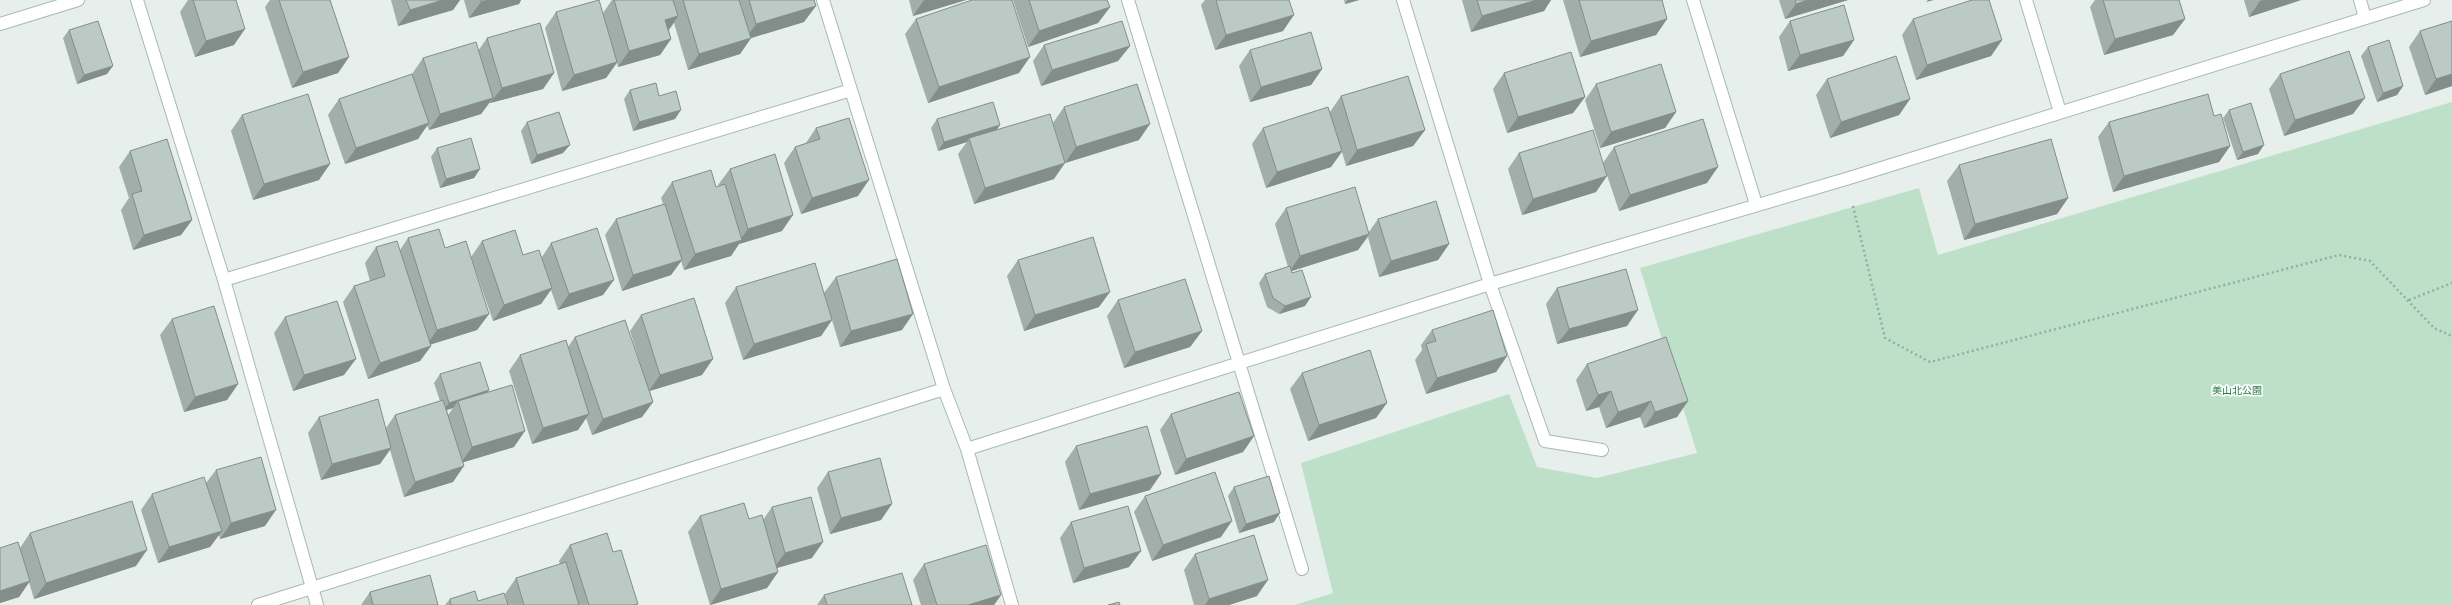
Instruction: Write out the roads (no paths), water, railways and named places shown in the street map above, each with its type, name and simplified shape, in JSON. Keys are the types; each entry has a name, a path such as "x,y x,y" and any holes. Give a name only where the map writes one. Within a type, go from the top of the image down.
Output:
{"street":[{"path":"137,0 224,280 317,605"},
{"path":"823,0 944,389 967,449 1012,605"},
{"path":"1128,0 1302,570"},
{"path":"1403,0 1490,284 1545,441 1602,450"},
{"path":"1693,0 1756,204"},
{"path":"2026,0 2060,112"},
{"path":"2360,0 2365,18"},
{"path":"967,449 1490,284 1756,204 1846,179 2424,0"},
{"path":"0,24 74,1"},
{"path":"224,280 851,90"},
{"path":"258,605 944,389"}],"park label":[{"name":"美山北公園","path":"2237,390"}]}
